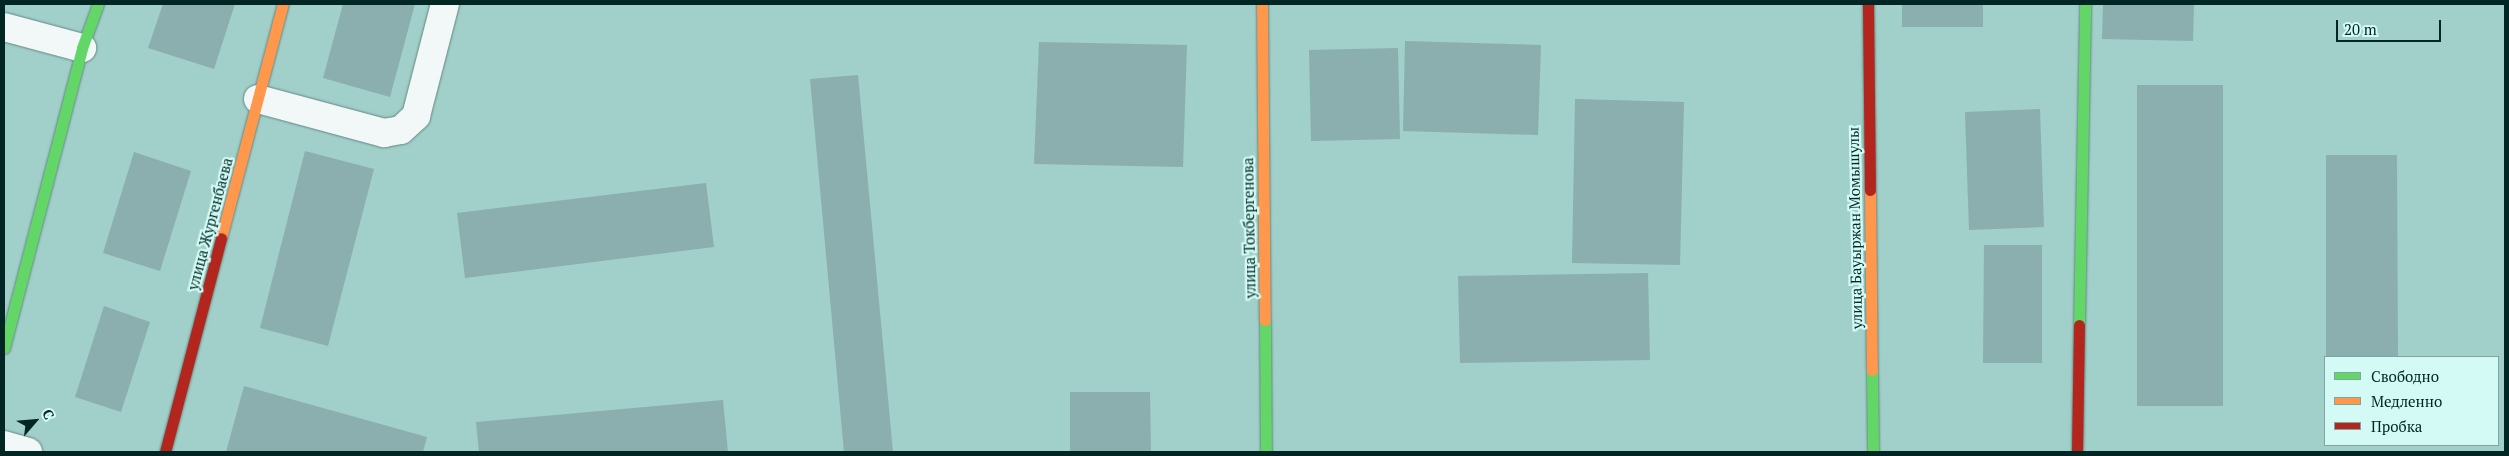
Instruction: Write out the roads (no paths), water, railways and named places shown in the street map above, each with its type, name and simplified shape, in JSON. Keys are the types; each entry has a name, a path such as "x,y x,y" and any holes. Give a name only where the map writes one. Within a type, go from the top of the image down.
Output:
{"street":[{"path":"4,348 13,280 82,48 98,4"},
{"name":"улица Жургенбаева","path":"165,452 283,4"},
{"path":"258,99 384,133 401,130 416,116 445,4"},
{"name":"улица Токбергенова","path":"1262,4 1266,452"},
{"name":"улица Бауыржан Момышулы","path":"1868,4 1873,452"},
{"path":"2077,452 2085,4"},
{"path":"4,27 82,48"},
{"path":"4,445 28,452"}]}
